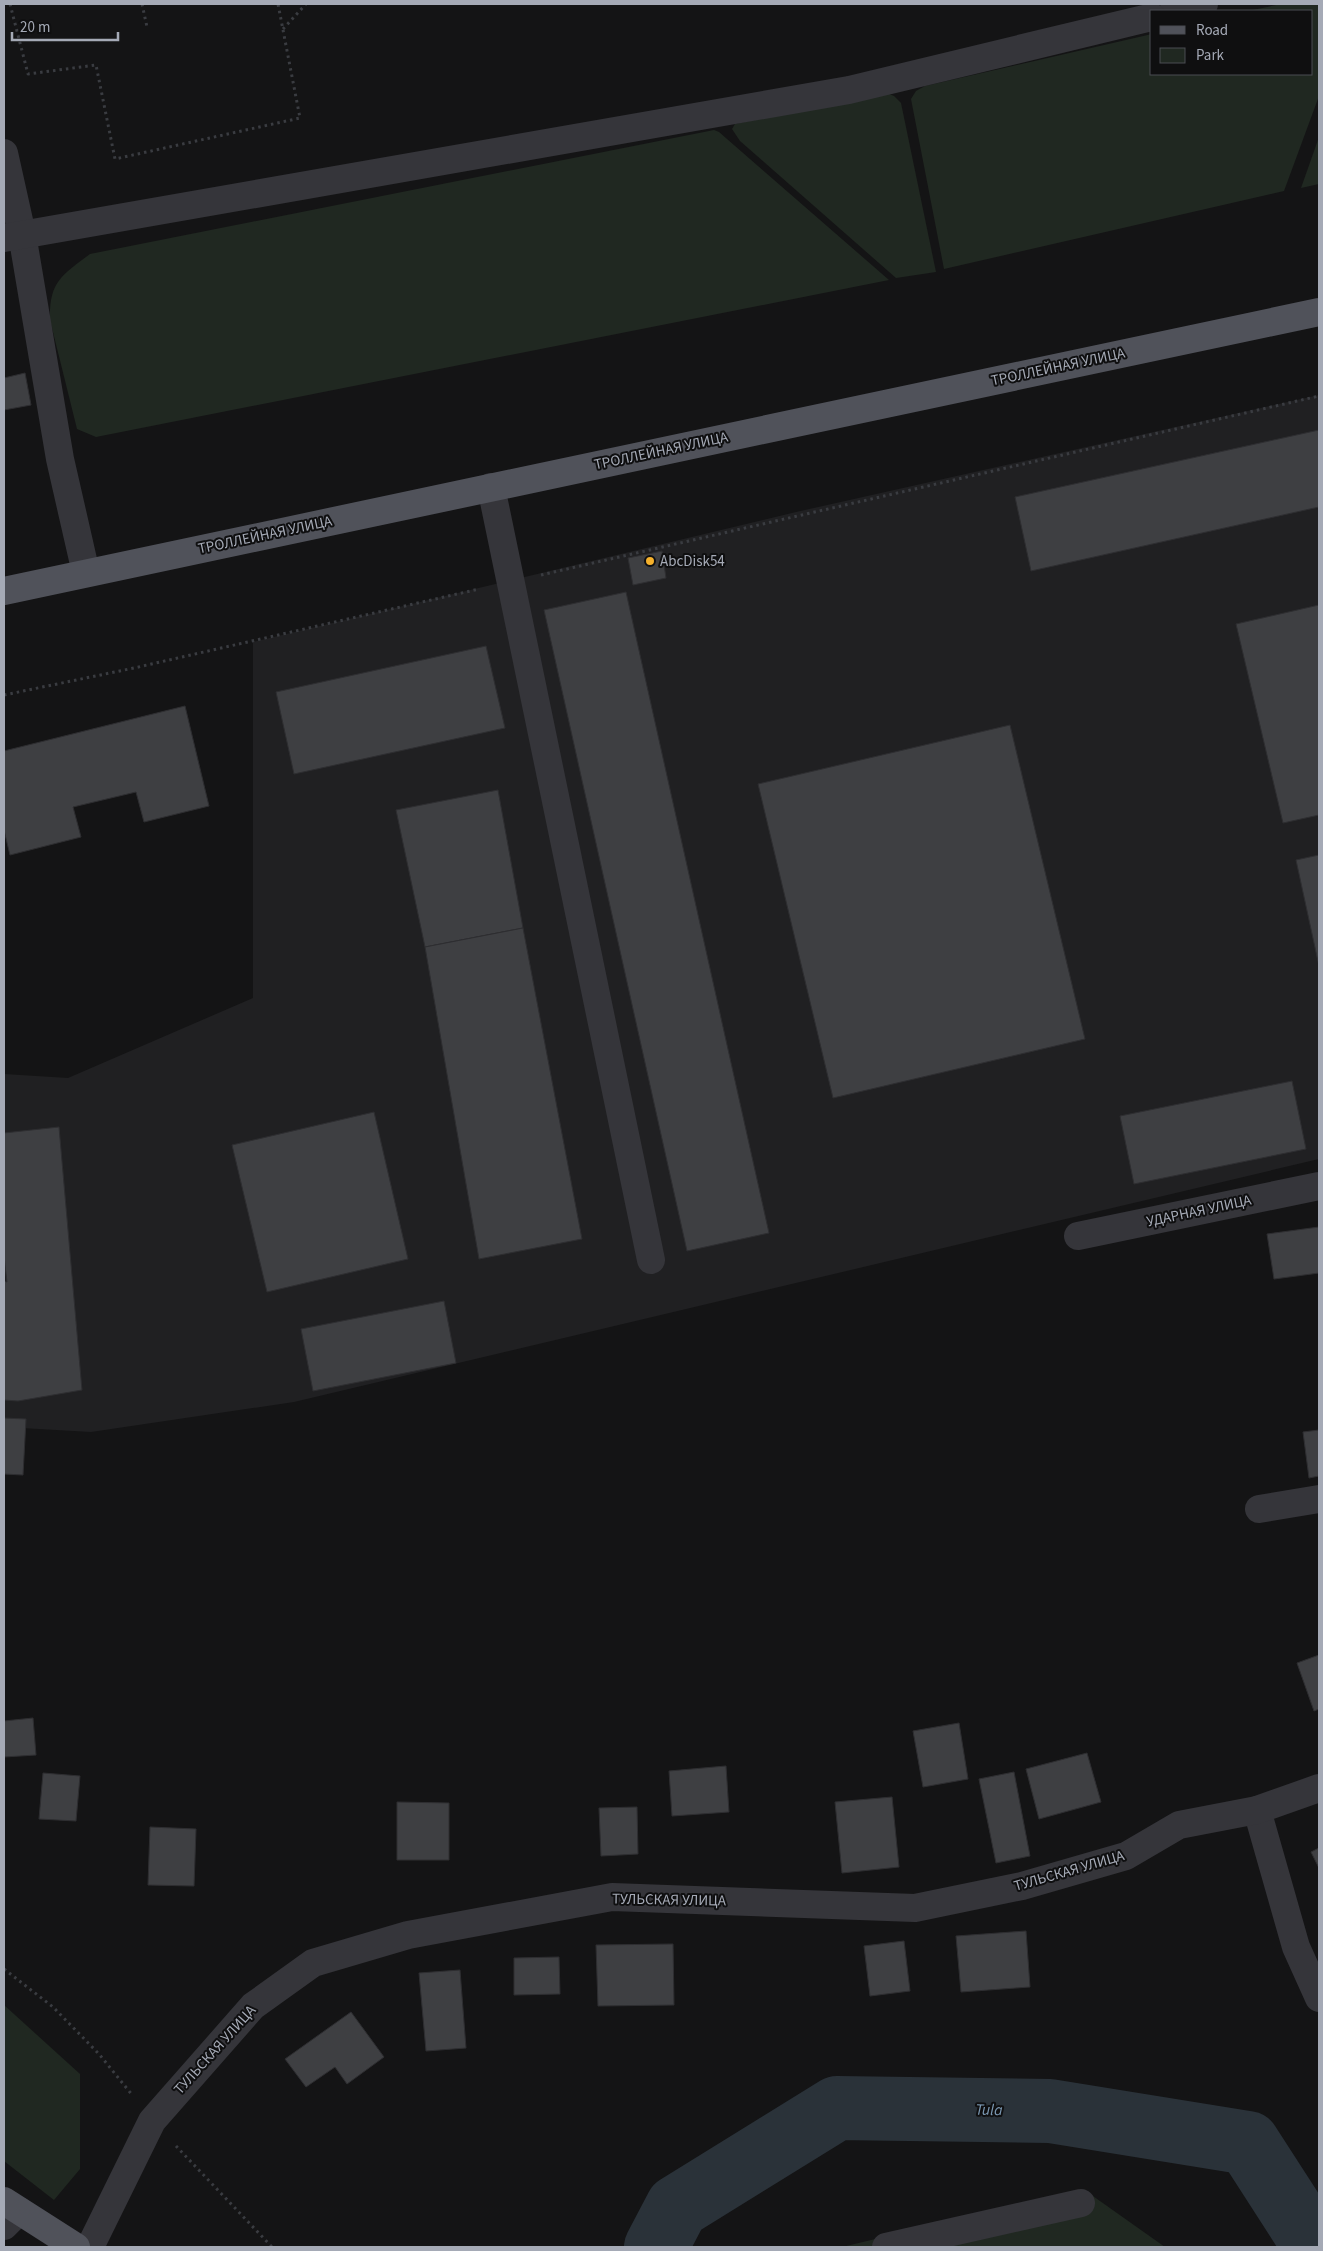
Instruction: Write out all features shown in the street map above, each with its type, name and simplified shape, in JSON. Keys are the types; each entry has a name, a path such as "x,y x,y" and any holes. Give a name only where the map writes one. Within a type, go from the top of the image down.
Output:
{"main road":[{"name":"ТРОЛЛЕЙНАЯ УЛИЦА","path":"4,591 1319,312"},
{"path":"9,2213 76,2247"}],"street":[{"path":"1178,10 1204,4"},
{"path":"13,236 849,90 1150,16"},
{"path":"4,153 13,236 86,573"},
{"path":"491,487 651,1260"},
{"name":"УДАРНАЯ УЛИЦА","path":"1078,1236 1319,1186"},
{"path":"1259,1509 1319,1499"},
{"name":"ТУЛЬСКАЯ УЛИЦА","path":"90,2247 152,2121 253,2006 313,1963 408,1935 612,1898 915,1908 1022,1886 1126,1856 1179,1826 1256,1810 1319,1788"},
{"path":"1256,1810 1296,1947 1319,1998"},
{"path":"886,2247 1081,2203"}],"path":[{"path":"10,4 28,74 96,65 115,159 300,118 278,4"},
{"path":"142,4 147,27"},
{"path":"283,30 306,4"},
{"path":"4,695 143,666 1319,396"}],"shaded area":[{"path":"1319,395 1319,1159 294,1402 91,1432 4,1427 4,1074 68,1078 253,998 253,642 796,512"}],"green space":[{"path":"1281,4 1319,5 1319,96 1284,191 944,269 911,99 916,91 925,86 1150,34 1150,75 1313,75 1313,10 1253,10"},
{"path":"889,94 901,103 936,272 896,278 740,141 732,129 735,124"},
{"path":"714,130 719,132 889,280 96,437 77,429 50,320 50,307 59,281 71,268 90,254"},
{"path":"1319,137 1319,184 1301,188"},
{"path":"4,2005 80,2074 80,2169 54,2200 4,2161"},
{"path":"1083,2189 1165,2247 842,2247"}],"building":[{"path":"25,373 31,405 4,410 4,378"},
{"path":"1319,430 1319,507 1031,571 1015,497"},
{"path":"662,551 666,578 633,585 628,558"},
{"path":"626,592 769,1233 687,1251 544,610"},
{"path":"1319,605 1319,815 1283,823 1236,624"},
{"path":"486,646 505,728 294,774 276,692"},
{"path":"185,706 209,806 144,822 136,792 73,807 81,837 10,855 4,830 4,751"},
{"path":"1010,725 1085,1039 833,1098 758,784"},
{"path":"498,790 523,928 425,947 396,810"},
{"path":"1319,855 1319,966 1296,860"},
{"path":"523,928 582,1239 479,1259 425,947"},
{"path":"1292,1081 1306,1149 1134,1184 1120,1116"},
{"path":"374,1112 408,1259 267,1292 232,1145"},
{"path":"59,1127 82,1390 18,1401 4,1400 4,1281 7,1282 4,1257 4,1133"},
{"path":"1319,1227 1319,1273 1274,1279 1267,1234"},
{"path":"444,1301 456,1363 313,1391 301,1329"},
{"path":"4,1418 26,1419 23,1475 4,1474"},
{"path":"1319,1430 1319,1476 1309,1478 1303,1432"},
{"path":"1319,1655 1319,1709 1314,1711 1297,1663"},
{"path":"33,1718 36,1755 4,1757 4,1721"},
{"path":"959,1723 968,1779 923,1787 913,1731"},
{"path":"1087,1753 1101,1802 1039,1819 1026,1769"},
{"path":"726,1766 729,1812 672,1816 669,1771"},
{"path":"1014,1772 1030,1856 996,1863 979,1779"},
{"path":"43,1773 80,1776 76,1821 39,1819"},
{"path":"892,1797 899,1867 842,1873 835,1802"},
{"path":"397,1802 449,1803 449,1860 397,1860"},
{"path":"637,1807 638,1854 601,1856 599,1808"},
{"path":"150,1827 196,1829 194,1886 148,1885"},
{"path":"1319,1848 1319,1868 1311,1852"},
{"path":"1026,1931 1030,1987 961,1992 956,1936"},
{"path":"904,1941 910,1991 870,1996 864,1946"},
{"path":"673,1944 674,2005 598,2006 596,1945"},
{"path":"559,1957 560,1994 514,1995 514,1958"},
{"path":"460,1970 466,2048 426,2051 419,1973"},
{"path":"351,2012 384,2057 347,2084 335,2067 306,2087 285,2059"}],"waterway":[{"name":"Tula","path":"656,2247 677,2207 837,2108 1050,2111 1248,2143 1315,2247"}],"place":[{"name":"AbcDisk54","path":"650,561"}]}
